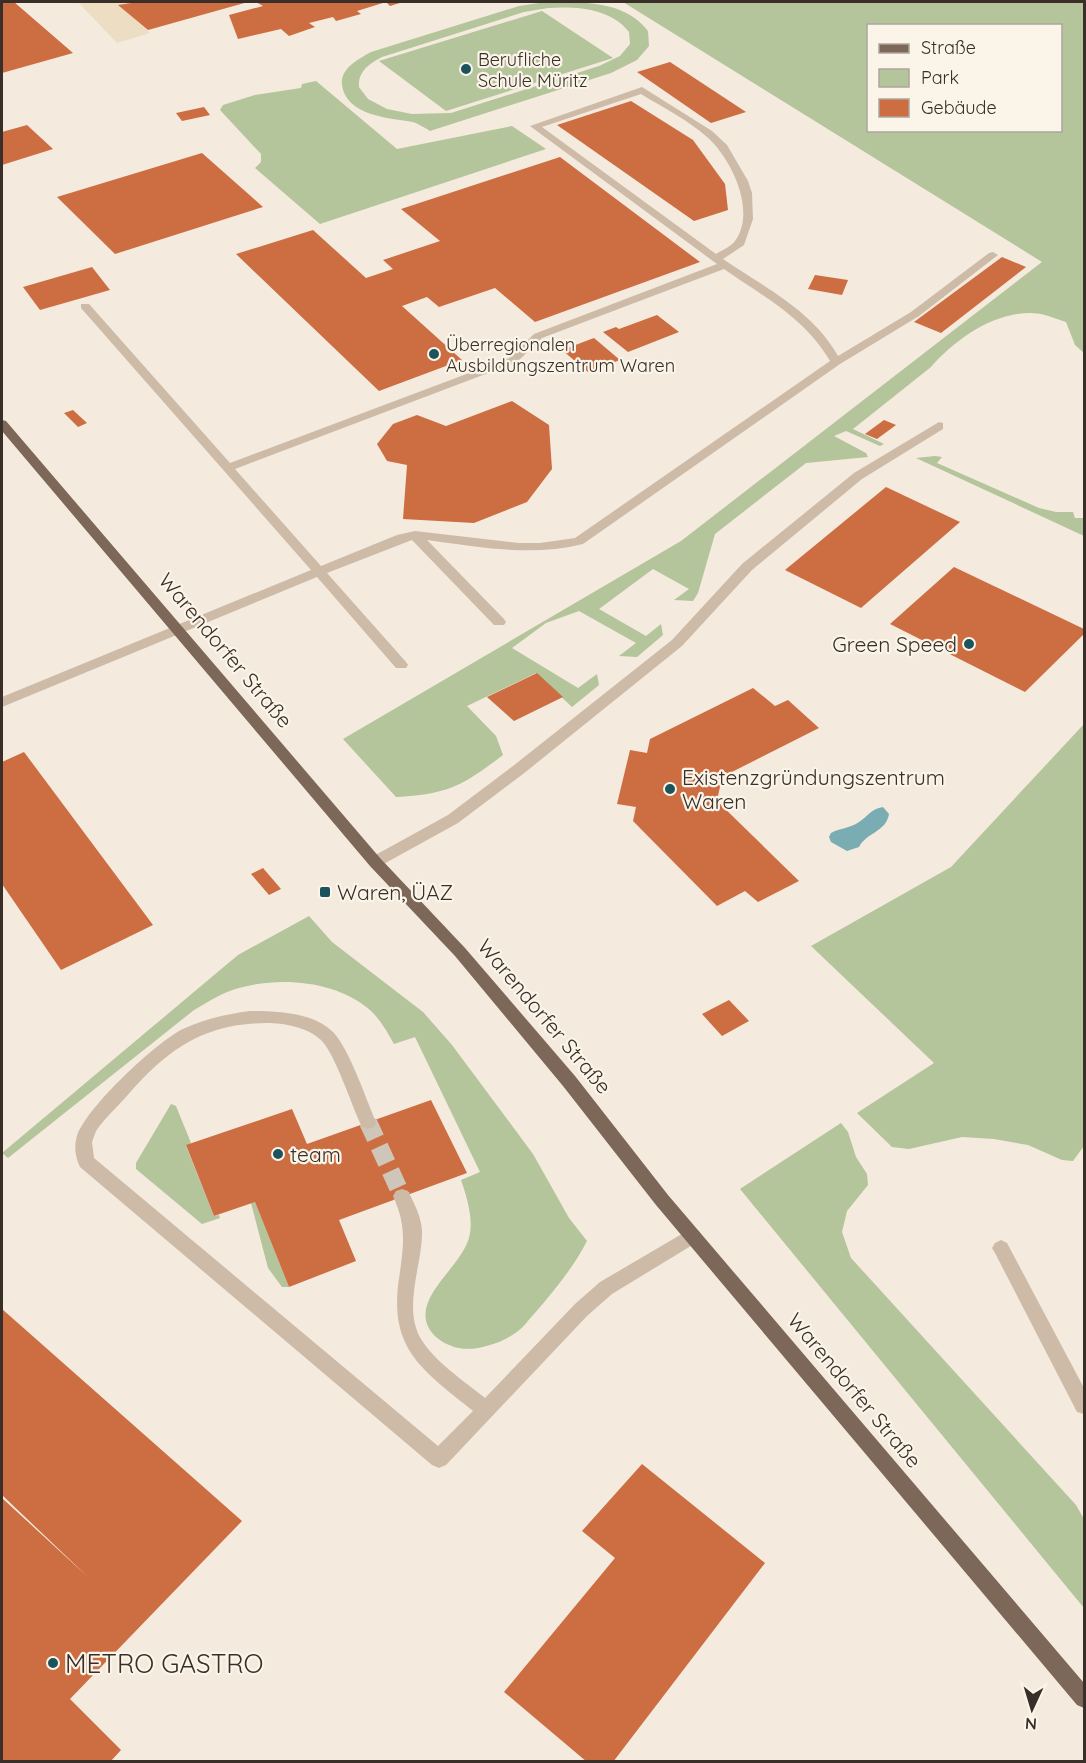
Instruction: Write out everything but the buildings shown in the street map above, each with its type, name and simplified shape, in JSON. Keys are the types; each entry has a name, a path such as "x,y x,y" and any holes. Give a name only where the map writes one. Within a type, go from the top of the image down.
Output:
{"main road":[{"name":"Warendorfer Straße","path":"2,424 375,862 468,961 569,1081 662,1200 1041,1648 1081,1689"}],"street":[{"path":"227,468 513,360 538,336 721,262 740,243 748,219 747,193 743,181 723,147 709,134 642,90 535,126 721,262 805,320 824,340 836,362"},
{"path":"2,702 401,537 416,534 534,548 559,547 579,541 836,362 915,314 993,255"},
{"path":"85,306 401,665"},
{"path":"375,862 453,819 518,770 677,643 747,567 858,476 939,426"},
{"path":"416,534 498,622"},
{"path":"368,1122 329,1037 306,1023 274,1016 224,1021 197,1030 173,1042 140,1071 86,1130 81,1147 86,1162 439,1459 581,1310 606,1288 693,1236"},
{"path":"402,1196 410,1213 413,1230 405,1295 406,1323 413,1343 449,1380 486,1410"},
{"path":"1001,1248 1084,1406"}],"green space":[{"path":"546,2 573,2 615,8 627,13 648,31 649,46 637,60 611,73 430,131 413,122 370,114 352,103 345,95 342,79 347,69 371,52 519,6","holes":["559,7 592,10 613,18 629,32 630,44 620,56 599,66 451,113 412,114 387,109 368,99 359,87 362,72 382,57 524,12"]},
{"path":"623,2 1084,2 1084,353 1075,345 1066,322 1035,313 1016,314 1002,318 988,323 963,338 931,367 853,429 884,444 880,446 846,431 834,436 866,453 868,457 806,463 715,534 698,593 693,601 674,600 689,589 653,569 599,609 646,636 661,624 663,635 637,657 619,656 636,643 579,611 546,623 512,648 578,688 597,674 599,685 572,707 536,673 467,706 496,736 503,755 465,781 442,791 396,797 343,739 681,541 1042,262"},
{"path":"542,11 613,58 446,111 379,61"},
{"path":"316,81 397,149 512,126 546,149 320,224 255,168 261,162 261,154 220,110 223,105 255,95 301,88 302,84"},
{"path":"942,457 937,463 1039,508 1056,512 1073,512 1075,518 1084,518 1084,536 916,458"},
{"path":"1084,724 1084,1146 1073,1161 1062,1160 1028,1145 994,1139 962,1137 909,1149 892,1147 857,1113 934,1063 811,946 951,867"},
{"path":"309,916 332,942 423,1012 452,1045 533,1154 569,1218 587,1241 549,1297 522,1327 504,1339 479,1348 462,1349 442,1341 434,1335 427,1324 428,1302 469,1238 470,1216 461,1180 480,1172 415,1037 394,1044 381,1022 370,1010 357,1000 342,993 308,984 273,982 239,988 221,995 194,1010 8,1158 2,1153 238,955"},
{"path":"171,1104 176,1106 191,1143 186,1146 214,1216 219,1215 220,1218 202,1224 136,1169 136,1163"},
{"path":"841,1123 848,1132 856,1157 867,1174 868,1185 847,1211 842,1232 851,1258 1076,1505 1084,1519 1084,1608 740,1189"},
{"path":"255,1202 289,1287 282,1287 268,1268 251,1203"}],"shaded area":[{"path":"78,2 138,2 119,5 150,33 117,43"}],"water":[{"path":"883,807 889,814 884,825 859,847 847,851 831,842 829,837 831,833 856,824 873,811"}],"tunnel":[{"path":"368,1122 402,1196"}],"place":[{"name":"Berufliche Schule Müritz","path":"466,69"},
{"name":"Überregionalen Ausbildungszentrum Waren","path":"434,354"},
{"name":"Green Speed","path":"969,644"},
{"name":"Existenzgründungszentrum Waren","path":"670,789"},
{"name":"Waren, ÜAZ","path":"325,892"},
{"name":"team","path":"278,1154"},
{"name":"METRO GASTRO","path":"53,1663"}]}
